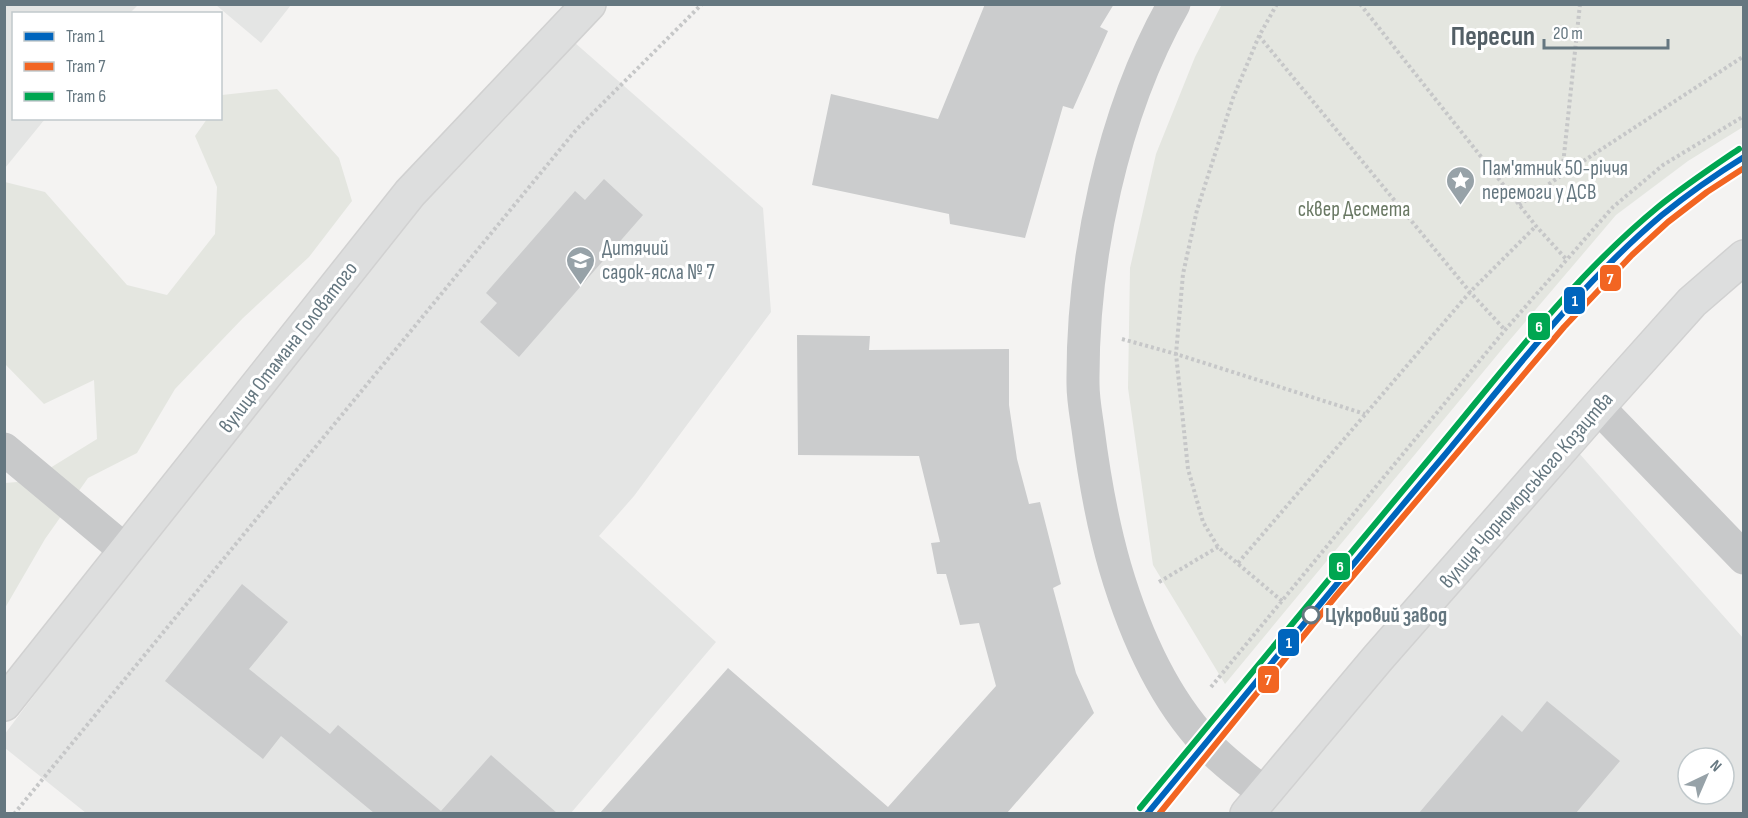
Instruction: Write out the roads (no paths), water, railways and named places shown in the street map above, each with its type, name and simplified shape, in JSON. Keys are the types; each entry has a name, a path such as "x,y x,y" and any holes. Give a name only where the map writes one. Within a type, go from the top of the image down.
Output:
{"main road":[{"name":"вулиця Отамана Головатого","path":"4,704 410,193 589,4"},
{"name":"вулиця Чорноморського Козацтва","path":"1256,803 1378,658 1598,406 1692,302 1743,257"}],"street":[{"path":"1174,4 1143,66 1114,153 1099,217 1086,297 1083,387 1093,472 1105,533 1125,601 1143,644 1176,704 1256,803"},
{"path":"1598,406 1743,558"},
{"path":"4,449 126,551"}],"tram line":[{"name":"6","path":"1140,808 1514,356 1569,293 1627,234 1658,207 1739,149"},
{"name":"1","path":"1147,814 1574,300 1662,215 1744,157"},
{"name":"7","path":"1159,814 1336,596 1564,327 1632,255 1668,222 1707,192 1744,168"}],"place":[{"name":"Пам'ятник 50-річчя перемоги у ДСВ","path":"1461,206"},
{"name":"Дитячий садок-ясла № 7","path":"581,286"},
{"name":"Цукровий завод","path":"1311,615"}],"district":[{"name":"Пересип","path":"1493,36"}],"park label":[{"name":"сквер Десмета","path":"1354,209"}]}
